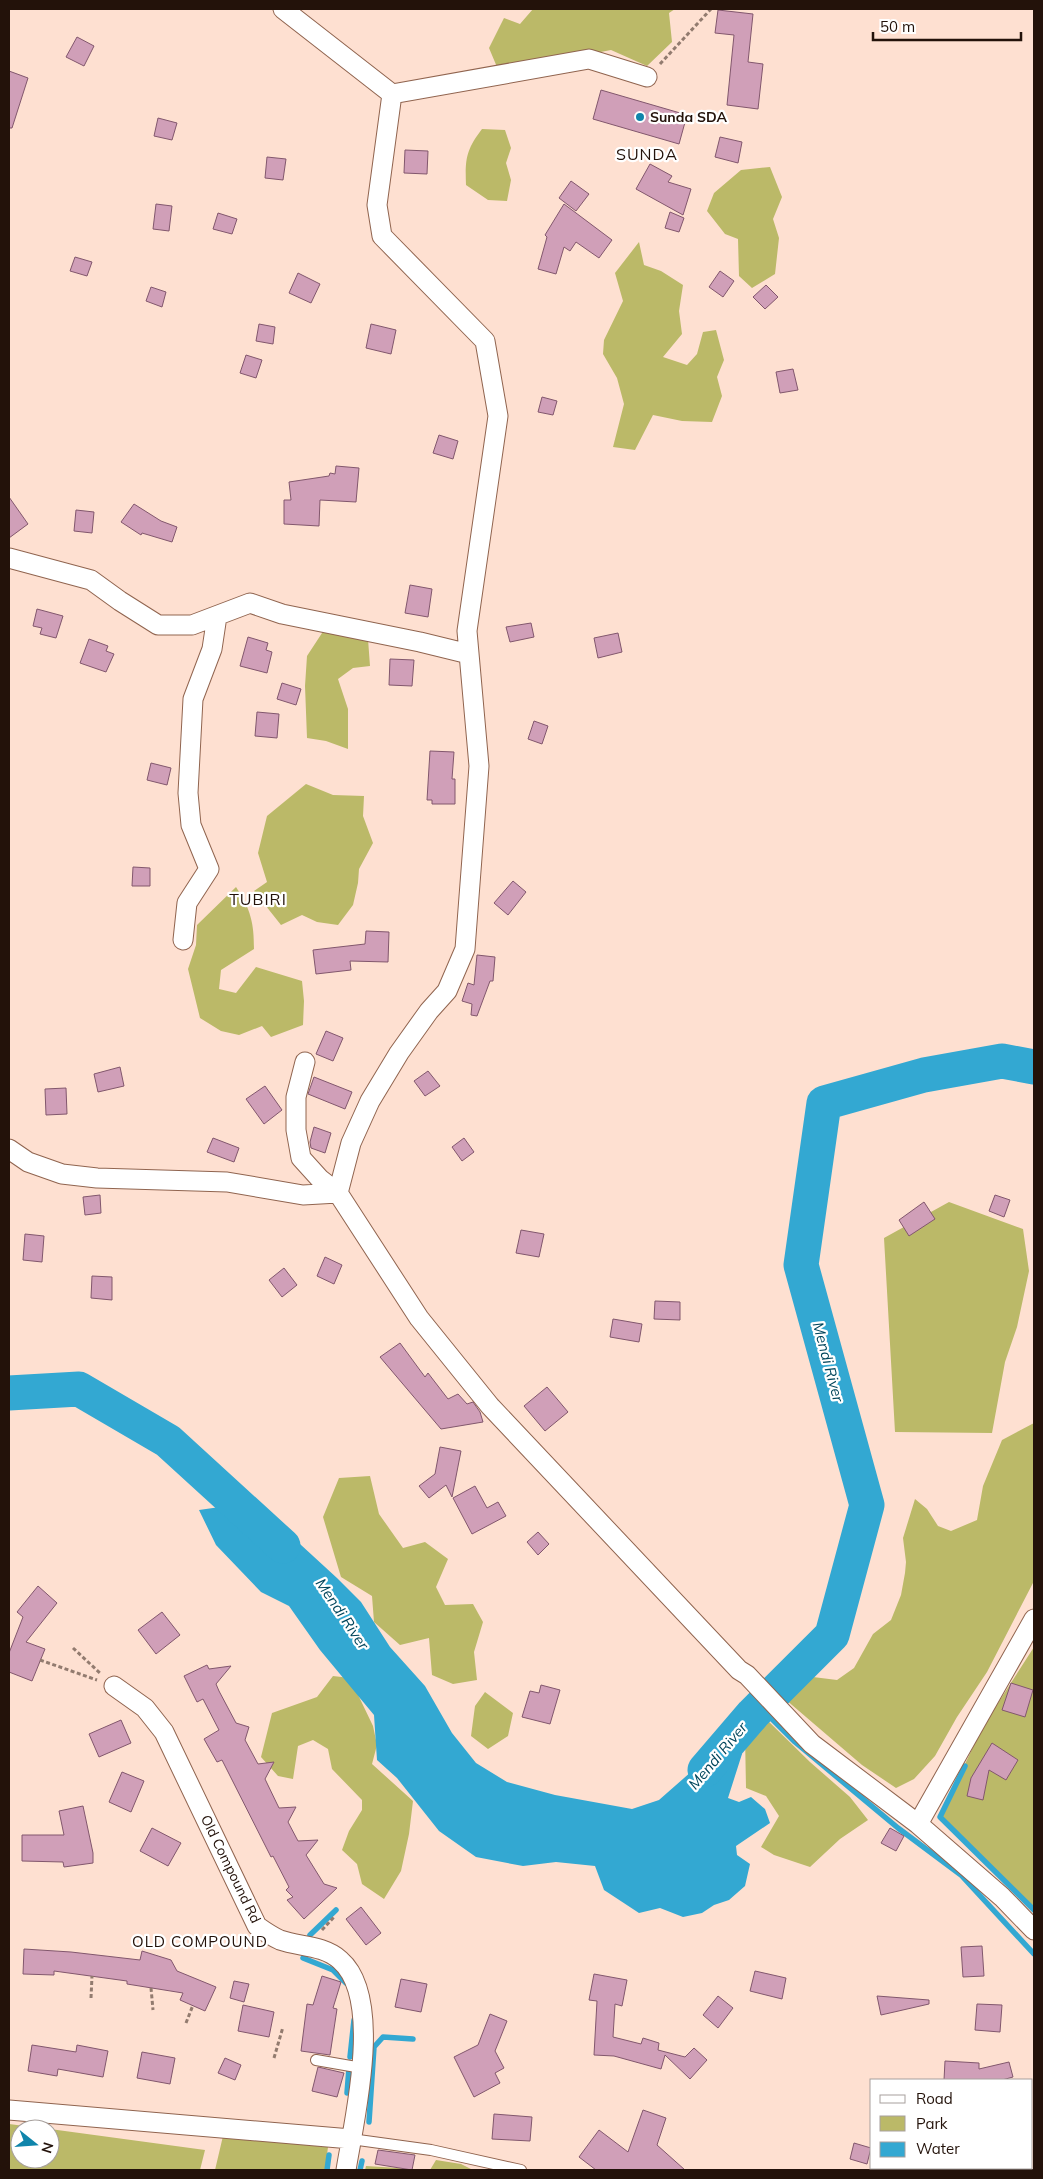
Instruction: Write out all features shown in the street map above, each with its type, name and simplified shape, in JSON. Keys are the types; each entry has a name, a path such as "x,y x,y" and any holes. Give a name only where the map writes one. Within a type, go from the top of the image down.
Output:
{"street":[{"path":"283,9 392,94 589,59 647,77"},
{"path":"338,1193 351,1143 370,1101 399,1053 429,1011 447,991 465,949 479,766 467,631 498,416 485,341 382,236 377,205 392,94"},
{"path":"9,558 91,580 158,625 192,625 250,604 282,614 470,654"},
{"path":"183,940 187,903 209,868 191,825 188,793 193,700 212,649 217,616"},
{"path":"305,1062 296,1097 296,1130 301,1158 320,1179 338,1193 419,1318 490,1406 694,1625 746,1675 812,1744 918,1824 1002,1897 1034,1930"},
{"path":"9,1149 28,1162 62,1174 97,1178 226,1182 303,1196 338,1193"},
{"path":"918,1824 1034,1619"},
{"name":"Old Compound Rd","path":"114,1686 145,1708 164,1732 257,1926 280,1940 328,1952 340,1960 350,1971 359,1996 362,2020 362,2083 346,2170"},
{"path":"9,2110 351,2139"}],"lane":[{"path":"316,2060 362,2068"},
{"path":"351,2139 432,2150 522,2170"}],"path":[{"path":"647,77 711,9"},
{"path":"73,1648 114,1686"},
{"path":"40,1660 114,1686"},
{"path":"91,1998 92,1976"},
{"path":"151,1988 153,2010"},
{"path":"186,2023 193,2006"},
{"path":"274,2058 283,2027"}],"green space":[{"path":"533,9 675,9 669,13 672,42 647,66 611,50 538,64 497,67 489,48 504,18 520,24"},
{"path":"482,129 505,130 511,148 506,163 511,180 507,201 488,200 466,185 468,155"},
{"path":"770,167 782,197 773,219 779,238 775,274 752,288 739,276 738,239 725,234 707,211 714,193 741,170"},
{"path":"639,242 644,265 661,271 683,285 679,311 682,334 663,357 687,365 697,354 703,332 716,330 724,360 717,377 722,396 712,422 682,421 653,415 635,450 613,447 624,404 617,378 603,354 604,340 623,301 615,273"},
{"path":"324,630 368,639 370,666 353,668 338,679 348,709 348,749 326,741 307,738 305,686 307,656"},
{"path":"306,784 333,795 364,796 363,816 373,843 359,869 353,905 338,925 317,922 302,915 281,925 254,891 267,882 258,853 267,816"},
{"path":"236,887 251,917 254,949 221,970 219,989 236,993 256,967 302,981 304,1001 303,1025 271,1037 262,1026 239,1035 221,1031 200,1018 188,969 196,945 197,925"},
{"path":"949,1202 1023,1229 1029,1271 1017,1327 1005,1362 992,1433 895,1432 884,1238"},
{"path":"1034,1423 1034,1581 987,1672 957,1717 935,1756 914,1779 896,1788 862,1765 785,1699 781,1679 805,1676 837,1680 854,1668 873,1634 891,1620 901,1595 906,1562 903,1538 915,1499 927,1509 938,1526 951,1531 977,1520 983,1486 1002,1440"},
{"path":"370,1476 379,1514 403,1548 425,1542 448,1559 436,1587 445,1605 473,1604 483,1622 474,1652 477,1680 453,1684 432,1675 429,1638 400,1645 374,1622 372,1596 341,1577 323,1517 339,1478"},
{"path":"1034,1647 1034,1910 940,1817 982,1728"},
{"path":"333,1676 350,1678 373,1726 377,1745 372,1764 413,1801 409,1834 401,1871 384,1899 362,1884 357,1864 342,1850 349,1831 362,1810 362,1800 332,1769 328,1749 313,1740 298,1746 293,1779 278,1776 261,1757 272,1713 317,1697"},
{"path":"485,1692 513,1713 508,1736 488,1749 471,1736 475,1706"},
{"path":"761,1714 810,1762 850,1797 868,1820 840,1839 810,1867 774,1855 761,1847 779,1816 766,1796 746,1788 745,1735"},
{"path":"9,2124 10,2169 60,2169 60,2130 205,2150 200,2170 9,2170"},
{"path":"223,2136 321,2142 328,2147 325,2170 215,2170"},
{"path":"436,2160 461,2164 473,2170 430,2170"},
{"path":"366,2166 430,2170 365,2170"}],"water":[{"path":"220,1507 276,1522 337,1578 361,1602 390,1647 425,1686 452,1733 476,1763 507,1782 555,1795 632,1809 659,1800 700,1764 733,1716 742,1754 728,1798 739,1802 751,1797 765,1809 770,1823 736,1846 737,1855 750,1864 745,1886 729,1900 714,1905 702,1913 683,1917 660,1908 639,1913 604,1890 595,1866 556,1862 523,1866 476,1857 439,1831 397,1778 377,1760 374,1715 320,1650 289,1606 261,1592 216,1545 199,1510"}],"building":[{"path":"718,10 753,14 748,62 763,64 758,109 727,105 734,35 715,33"},
{"path":"77,37 94,46 84,66 66,57"},
{"path":"9,71 28,78 12,128 9,128"},
{"name":"Sunda SDA","path":"601,90 687,115 679,144 593,119"},
{"path":"158,118 177,123 172,140 154,136"},
{"path":"720,137 742,142 738,163 715,157"},
{"path":"405,150 428,151 427,174 404,173"},
{"path":"267,157 286,159 283,180 265,178"},
{"path":"650,164 672,176 668,182 691,189 683,215 636,189"},
{"path":"571,181 589,194 576,211 559,198"},
{"path":"156,204 172,206 169,231 153,229"},
{"path":"564,204 612,240 599,258 576,242 570,251 564,247 556,274 538,269 547,237 545,235"},
{"path":"670,212 684,218 679,232 665,228"},
{"path":"218,213 237,219 232,234 213,229"},
{"path":"75,257 92,262 87,276 70,271"},
{"path":"720,271 734,281 723,297 709,287"},
{"path":"298,273 320,284 311,303 289,293"},
{"path":"766,285 778,297 765,309 753,297"},
{"path":"151,287 166,292 162,307 146,301"},
{"path":"259,324 275,327 273,344 256,341"},
{"path":"371,324 396,330 391,354 366,348"},
{"path":"246,355 262,360 256,378 240,373"},
{"path":"793,369 798,390 780,393 776,372"},
{"path":"542,397 557,401 553,415 538,412"},
{"path":"439,435 458,441 453,459 433,453"},
{"path":"336,466 359,468 356,502 320,500 319,526 284,524 284,500 291,500 289,482 329,476 330,473 335,474"},
{"path":"9,497 28,524 9,538"},
{"path":"134,504 161,521 177,527 172,542 142,533 141,535 121,522"},
{"path":"76,510 94,512 92,533 74,531"},
{"path":"410,585 432,589 428,617 405,613"},
{"path":"37,609 63,616 56,638 40,634 42,628 33,626"},
{"path":"531,623 534,637 510,642 506,627"},
{"path":"618,633 622,652 598,658 594,638"},
{"path":"248,637 268,643 266,650 272,652 267,673 240,666"},
{"path":"89,639 108,646 106,651 114,654 106,672 80,663"},
{"path":"390,659 414,660 412,686 389,685"},
{"path":"282,683 301,689 296,705 277,699"},
{"path":"257,712 279,714 277,738 255,736"},
{"path":"534,721 548,726 542,744 528,739"},
{"path":"430,751 454,752 452,779 455,779 455,804 432,804 432,800 427,800"},
{"path":"151,763 171,768 167,785 147,780"},
{"path":"133,867 150,868 150,886 132,886"},
{"path":"513,881 526,892 508,915 494,903"},
{"path":"366,931 389,932 388,962 350,961 351,970 316,974 313,950 365,944"},
{"path":"477,955 495,957 493,981 490,981 477,1016 471,1015 472,1004 462,1001 468,983 474,985"},
{"path":"326,1031 343,1038 333,1061 316,1054"},
{"path":"120,1067 124,1086 98,1092 94,1074"},
{"path":"428,1071 440,1086 425,1096 414,1081"},
{"path":"314,1077 352,1092 345,1109 308,1094"},
{"path":"265,1086 282,1110 264,1124 246,1099"},
{"path":"66,1088 67,1114 46,1115 45,1089"},
{"path":"314,1127 331,1133 325,1153 311,1148 310,1142"},
{"path":"213,1138 239,1148 234,1162 207,1152"},
{"path":"464,1138 474,1152 462,1161 452,1147"},
{"path":"100,1195 101,1213 85,1215 83,1197"},
{"path":"995,1195 1010,1200 1004,1217 989,1211"},
{"path":"924,1202 935,1219 909,1236 899,1220"},
{"path":"521,1230 544,1234 539,1257 516,1253"},
{"path":"25,1234 44,1236 42,1262 23,1260"},
{"path":"325,1257 342,1265 334,1284 317,1276"},
{"path":"284,1268 297,1285 282,1297 269,1280"},
{"path":"92,1276 112,1277 112,1300 91,1298"},
{"path":"655,1301 680,1302 680,1320 654,1319"},
{"path":"613,1319 642,1324 639,1342 610,1337"},
{"path":"400,1343 425,1377 428,1373 448,1399 458,1394 467,1404 473,1402 480,1412 483,1422 441,1429 380,1357"},
{"path":"547,1387 568,1412 545,1431 524,1406"},
{"path":"440,1447 461,1451 452,1497 446,1485 429,1498 419,1486 435,1474"},
{"path":"475,1486 487,1508 498,1502 506,1516 472,1534 453,1498"},
{"path":"538,1532 549,1544 538,1555 527,1542"},
{"path":"38,1586 57,1603 26,1642 45,1649 32,1681 9,1672 9,1653 23,1617 17,1612"},
{"path":"162,1612 180,1635 156,1654 138,1630"},
{"path":"207,1665 209,1669 231,1666 216,1684 219,1691 236,1723 249,1727 245,1740 258,1764 274,1762 265,1779 279,1808 296,1807 288,1822 298,1841 318,1840 306,1855 324,1884 337,1888 304,1919 287,1900 293,1897 286,1890 289,1887 273,1856 271,1857 222,1760 217,1762 204,1739 219,1730 203,1699 197,1702 184,1676"},
{"path":"1011,1683 1033,1690 1025,1717 1002,1710"},
{"path":"541,1685 560,1690 550,1724 522,1717 530,1691 539,1693"},
{"path":"121,1720 131,1743 99,1757 89,1734"},
{"path":"992,1743 1018,1760 1006,1780 989,1770 983,1800 967,1796 971,1778"},
{"path":"122,1772 144,1781 131,1812 109,1802"},
{"path":"83,1806 93,1853 93,1863 64,1867 63,1862 22,1861 22,1835 64,1835 59,1811"},
{"path":"152,1828 181,1843 168,1866 140,1851"},
{"path":"890,1828 904,1836 896,1851 881,1843"},
{"path":"361,1907 381,1933 366,1945 346,1919"},
{"path":"982,1946 984,1976 963,1977 961,1947"},
{"path":"24,1949 140,1960 142,1951 171,1960 177,1971 216,1987 205,2011 180,2000 183,1993 127,1984 127,1981 54,1971 54,1975 23,1974"},
{"path":"755,1971 786,1978 782,1999 750,1991"},
{"path":"594,1974 627,1980 622,2006 615,2004 613,2037 641,2044 643,2038 659,2043 658,2050 685,2057 694,2048 707,2060 690,2079 665,2055 661,2069 614,2056 594,2055 597,2001 589,2000"},
{"path":"322,1976 341,1982 333,2008 337,2009 330,2055 301,2051 307,2004 313,2005"},
{"path":"401,1979 427,1984 421,2012 395,2007"},
{"path":"234,1981 249,1984 244,2002 230,1998"},
{"path":"718,1996 733,2008 718,2028 703,2015"},
{"path":"877,1996 929,2000 929,2004 881,2015"},
{"path":"977,2004 1002,2005 1000,2032 975,2030"},
{"path":"243,2005 274,2012 269,2037 238,2031"},
{"path":"490,2014 507,2021 495,2051 504,2068 495,2073 500,2083 474,2097 454,2057 478,2045"},
{"path":"32,2045 76,2052 77,2045 108,2051 103,2077 58,2069 57,2076 28,2071"},
{"path":"142,2052 175,2058 170,2084 137,2078"},
{"path":"225,2058 241,2065 235,2080 218,2073"},
{"path":"945,2061 979,2063 979,2069 1009,2062 1013,2077 1006,2079 944,2079"},
{"path":"318,2067 344,2073 337,2097 312,2091"},
{"path":"643,2110 666,2118 657,2145 685,2170 596,2170 579,2157 599,2130 628,2152"},
{"path":"494,2114 532,2117 530,2141 492,2139"},
{"path":"854,2143 870,2148 867,2164 850,2159"},
{"path":"378,2150 415,2155 412,2170 375,2164"}],"waterway":[{"name":"Mendi River","path":"705,1770 753,1714 832,1635 867,1505 801,1265 824,1103 924,1075 1002,1061 1034,1067"},
{"name":"Mendi River","path":"9,1393 79,1389 168,1441 283,1546"},
{"path":"760,1707 795,1742 898,1828 961,1875 1034,1954"},
{"path":"965,1766 940,1817 1034,1910"},
{"path":"310,1935 336,1910"},
{"path":"303,1958 333,1970 346,1983"},
{"path":"350,2057 354,2020"},
{"path":"369,2122 374,2047 383,2037 413,2039"},
{"path":"347,2093 349,2068"},
{"path":"327,2170 329,2155"},
{"path":"360,2170 362,2161"}],"place":[{"name":"Sunda SDA","path":"640,117"}],"district":[{"name":"SUNDA","path":"647,154"},
{"name":"TUBIRI","path":"258,899"},
{"name":"OLD COMPOUND","path":"200,1942"}]}
